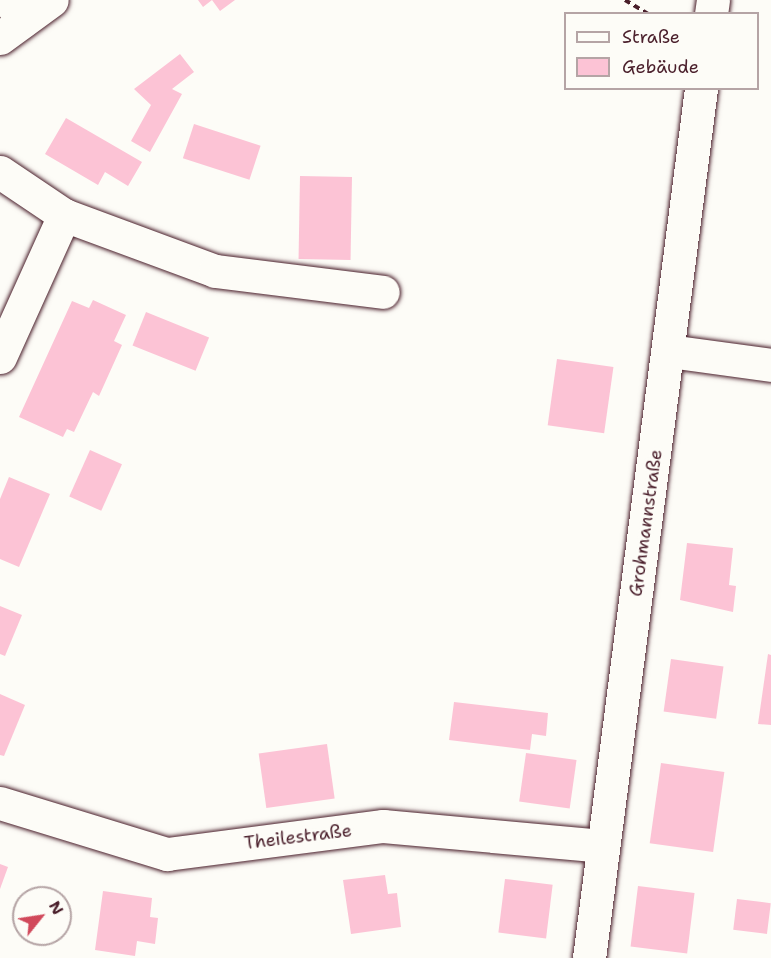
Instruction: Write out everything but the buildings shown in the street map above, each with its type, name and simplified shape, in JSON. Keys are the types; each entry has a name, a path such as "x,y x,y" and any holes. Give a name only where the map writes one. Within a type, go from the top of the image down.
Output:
{"street":[{"path":"10,20 52,0"},
{"name":"Grohmannstraße","path":"589,958 669,351 701,90"},
{"path":"0,171 64,215 215,271 383,292"},
{"path":"0,357 64,215"},
{"path":"669,351 771,364"},
{"name":"Theilestraße","path":"0,803 167,854 383,826 602,846"}],"path":[{"path":"625,0 645,12"}]}
